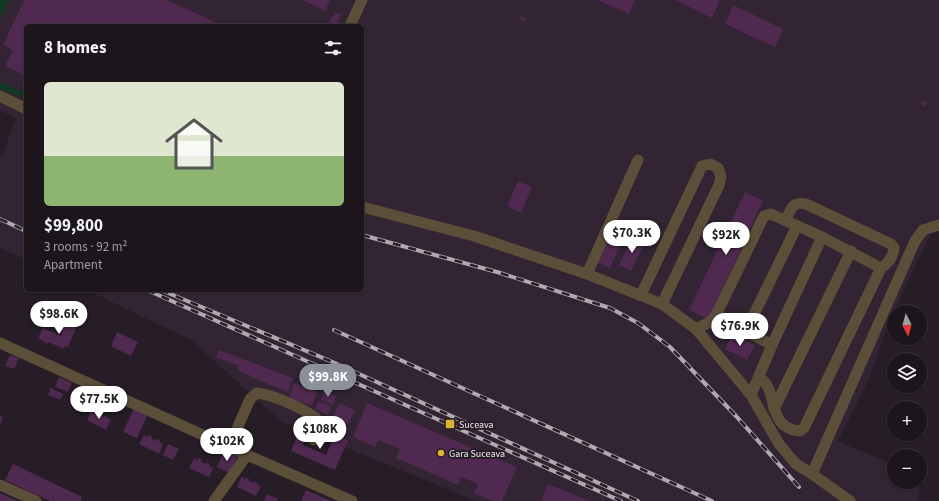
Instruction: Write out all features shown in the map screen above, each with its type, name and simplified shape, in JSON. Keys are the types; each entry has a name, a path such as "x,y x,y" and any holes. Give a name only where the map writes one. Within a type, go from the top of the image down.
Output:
{"street":[{"path":"351,24 362,0"},
{"path":"0,96 24,108"},
{"path":"587,274 638,160"},
{"path":"641,295 702,166 710,164 718,168 721,177 719,185 662,304"},
{"path":"759,377 767,384 774,409 782,424 792,430 800,431 804,428 881,268 890,261 894,254 894,248 891,244 806,204 798,203 793,205 786,220"},
{"path":"364,208 474,236 587,274 662,304 696,329 751,395 779,444 796,464 850,501"},
{"path":"696,329 710,322 715,317 764,216 771,214 786,220 852,251 881,268"},
{"path":"812,474 915,241 923,230 939,225"},
{"path":"746,331 797,226"},
{"path":"751,395 772,345 822,237"},
{"path":"774,409 852,251"},
{"path":"715,317 772,345"},
{"path":"0,343 352,501"},
{"path":"229,447 250,399 257,393 266,394 308,412 316,418 318,427 314,440"},
{"path":"214,501 247,455"},
{"path":"0,485 36,501"}],"shaded area":[{"path":"0,0 939,0 939,226 931,233 897,305 887,305 887,328 867,383 838,441 887,462 887,489 919,489 918,501 476,501 281,421 191,340 91,292 364,292 364,24 24,24 24,259 0,248 0,154 2,155 16,119 0,110"}],"green space":[{"path":"0,0 9,0 0,18"},
{"path":"0,82 24,93 24,98 0,88"}],"building":[{"path":"24,0 167,0 219,24 24,24 24,75 5,66 13,50 3,45"},
{"path":"303,0 330,0 325,11"},
{"path":"597,0 635,0 629,14"},
{"path":"675,0 720,0 712,18"},
{"path":"733,5 783,29 775,47 725,24"},
{"path":"335,12 341,15 337,24 329,23"},
{"path":"521,16 526,19 525,22 520,20"},
{"path":"923,101 927,103 926,106 921,104"},
{"path":"518,181 532,187 521,213 507,206"},
{"path":"745,192 763,201 708,319 689,310"},
{"path":"608,235 622,241 610,268 596,262"},
{"path":"633,236 645,242 631,271 619,265"},
{"path":"63,319 77,325 68,347 65,346 64,349 48,342 47,344 38,338 43,328 61,336 62,334 57,331"},
{"path":"117,332 138,342 131,356 111,346"},
{"path":"732,335 755,345 747,360 725,349"},
{"path":"219,350 293,378 288,392 237,370 239,366 216,357"},
{"path":"10,355 19,358 14,369 5,366"},
{"path":"59,377 72,383 68,392 55,387"},
{"path":"294,383 317,392 312,406 289,398"},
{"path":"51,388 63,394 60,400 48,395"},
{"path":"76,390 86,394 80,408 69,404"},
{"path":"324,391 336,396 333,405 321,400"},
{"path":"318,401 331,406 328,415 315,409"},
{"path":"339,403 355,410 348,424 333,417"},
{"name":"Gara Suceava","path":"367,403 517,467 502,501 493,501 474,493 478,484 461,477 458,485 396,458 400,449 378,440 375,447 353,437"},
{"path":"134,408 148,414 137,438 123,432"},
{"path":"91,411 95,413 96,411 104,417 105,415 111,420 106,430 87,420"},
{"path":"0,416 3,417 0,426"},
{"path":"301,427 314,433 312,437 307,435 303,445 326,455 335,435 348,440 335,470 291,451"},
{"path":"144,435 148,437 149,435 152,436 151,438 156,441 157,439 160,440 159,442 163,444 159,454 139,444"},
{"path":"168,444 179,449 173,460 163,455"},
{"path":"224,451 237,457 230,473 217,467"},
{"path":"194,458 198,460 199,458 202,460 201,462 210,464 209,466 213,468 209,477 189,468"},
{"path":"13,464 82,497 81,501 50,501 5,480"},
{"path":"241,477 245,479 246,477 249,481 254,483 255,481 261,486 256,496 237,487"},
{"path":"548,484 590,501 541,500"},
{"path":"306,490 331,501 301,501"},
{"path":"0,493 18,501 0,501"},
{"path":"267,494 278,499 277,501 264,501"}],"railway":[{"path":"0,219 24,230"},
{"path":"364,236 497,272 610,308 638,323 670,347 736,416 799,487"},
{"path":"151,292 621,501"},
{"path":"166,292 335,363 638,501"},
{"path":"334,330 712,501"}],"place":[{"name":"Suceava","path":"450,424"},
{"name":"Gara Suceava","path":"441,453"}]}
